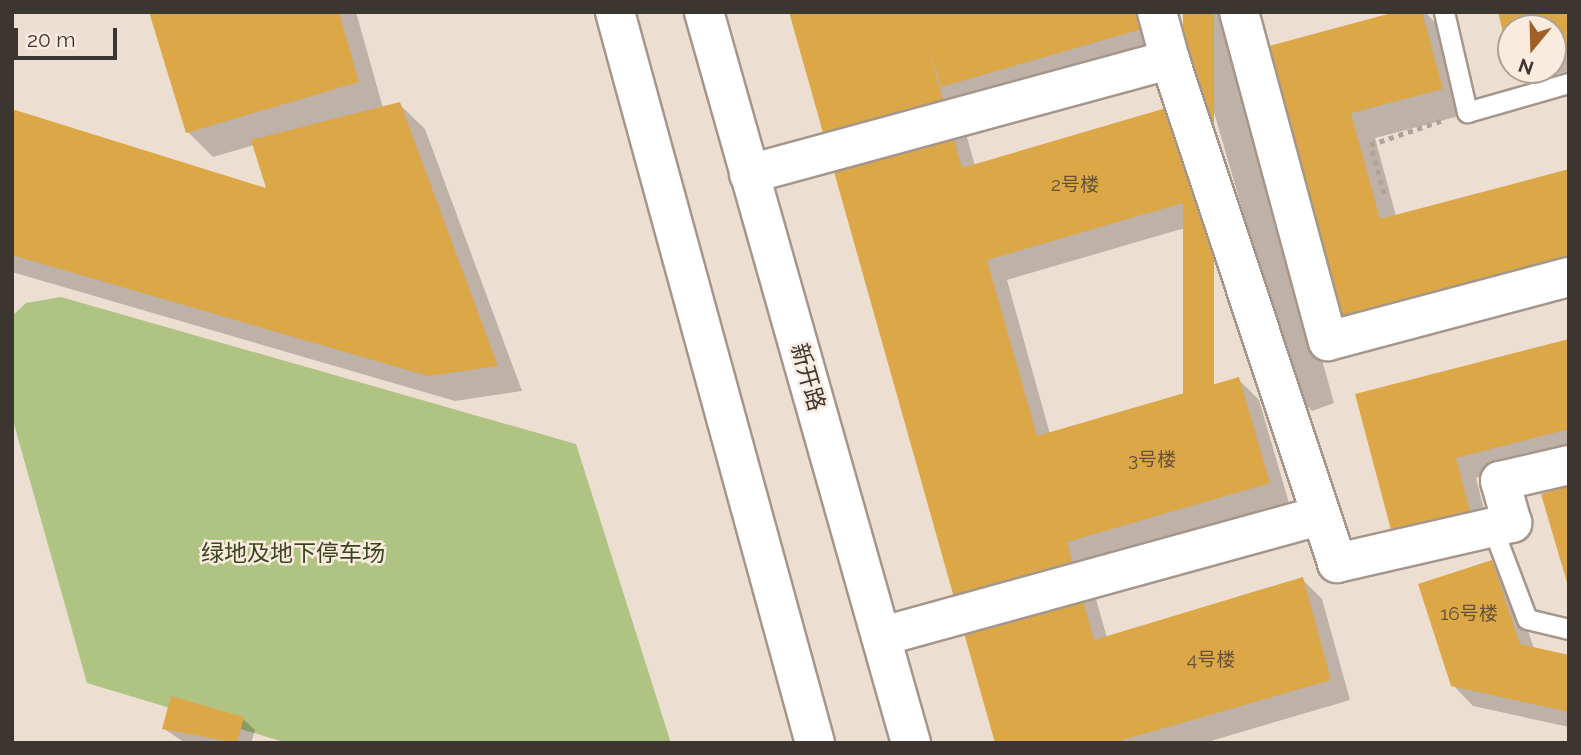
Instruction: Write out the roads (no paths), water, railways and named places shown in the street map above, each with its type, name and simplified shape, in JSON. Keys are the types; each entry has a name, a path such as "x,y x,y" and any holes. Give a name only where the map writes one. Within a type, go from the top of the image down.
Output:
{"street":[{"path":"615,12 815,743"},
{"name":"新开路","path":"704,12 883,636 911,743"},
{"path":"1157,12 1170,60 1319,516 1337,563 1512,523 1500,481 1569,465"},
{"path":"1239,12 1328,341 1569,277"},
{"path":"749,174 1170,60"},
{"path":"883,636 1319,516"}],"lane":[{"path":"1444,12 1467,112 1569,83"},
{"path":"1499,545 1527,619 1569,629"}],"park label":[{"name":"绿地及地下停车场","path":"293,553"}]}
